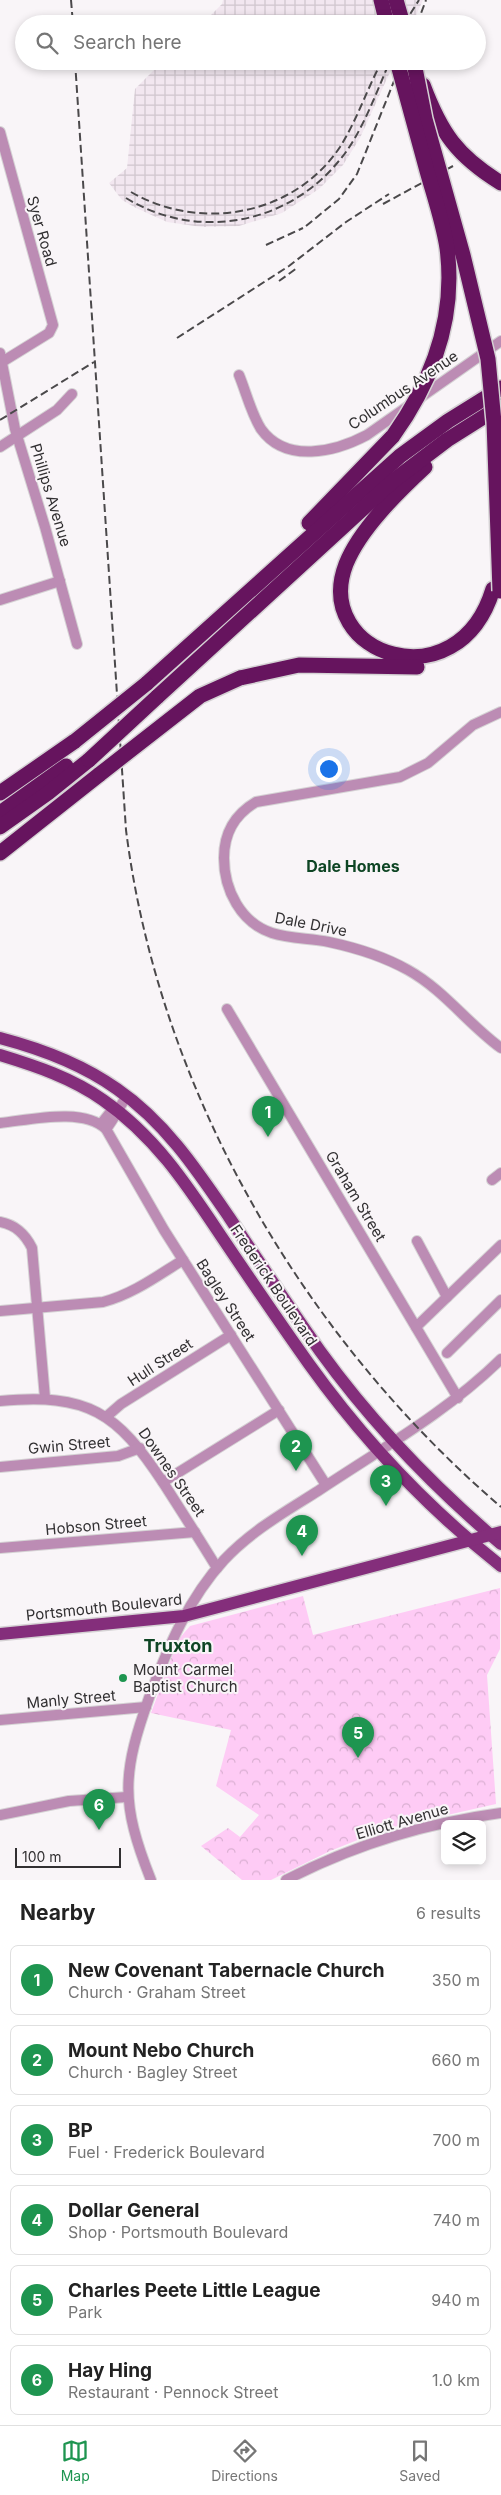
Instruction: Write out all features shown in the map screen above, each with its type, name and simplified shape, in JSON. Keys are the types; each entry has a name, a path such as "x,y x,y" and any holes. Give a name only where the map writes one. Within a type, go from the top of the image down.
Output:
{"highway":[{"path":"381,0 385,15"},
{"path":"396,0 400,15"},
{"path":"0,827 48,794 83,751 146,684 312,520 393,436 430,375 446,320 449,268 446,246 436,205 399,70"},
{"path":"0,853 200,696 240,678 299,665 414,667 429,665 462,650 478,636 490,619 497,590 494,422 488,359 463,255 425,119 416,70"},
{"path":"417,70 440,126 453,145 473,164 501,183"},
{"path":"436,205 465,288 482,355 488,421 497,590 485,612 462,640 441,652 418,657 394,656 372,647 353,626 343,600 342,588 345,566 356,546 388,504 472,423"},
{"path":"146,684 393,462 448,421 501,388"},
{"path":"0,813 28,795 83,751 157,697 376,496 420,460 472,423 501,406"},
{"path":"0,786 83,751"},
{"path":"0,793 83,751"}],"main road":[{"name":"Frederick Boulevard","path":"0,1038 49,1053 76,1065 127,1096 153,1118 188,1158 321,1352 357,1399 428,1478 496,1534 501,1544"},
{"name":"Frederick Boulevard","path":"0,1055 45,1069 72,1081 117,1110 151,1140 178,1172 310,1365 380,1450 471,1540 501,1566"},
{"name":"Portsmouth Boulevard","path":"0,1634 184,1616 496,1534"}],"street":[{"name":"Syer Road","path":"0,132 53,322 52,329 46,335 1,358"},
{"name":"Columbus Avenue","path":"239,375 257,422 271,440 279,445 300,451 323,450 343,446 367,435 501,341"},
{"name":"Phillips Avenue","path":"1,358 17,436 77,644"},
{"path":"0,447 57,410 72,394"},
{"path":"0,600 60,581"},
{"name":"Dale Drive","path":"501,712 473,725 428,764 400,777 256,802 246,808 234,821 226,838 224,858 226,876 233,900 254,923 277,934 349,946 385,958 433,987 501,1048"},
{"name":"Graham Street","path":"227,1009 458,1398"},
{"path":"0,1123 76,1116 104,1126 112,1110 117,1110 127,1096"},
{"name":"Bagley Street","path":"104,1126 182,1260 326,1485"},
{"path":"492,1180 501,1173"},
{"path":"0,1222 18,1229 32,1248 45,1398"},
{"path":"417,1241 447,1297"},
{"path":"416,1327 501,1246"},
{"path":"0,1311 103,1302 134,1290 182,1260"},
{"path":"446,1353 501,1300"},
{"name":"Hull Street","path":"106,1417 122,1404 231,1335"},
{"path":"152,1880 135,1833 127,1797 130,1759 146,1708 172,1639 184,1616 217,1568 250,1536 458,1398 501,1359"},
{"name":"Downes Street","path":"0,1400 45,1398 72,1403 106,1417 119,1425 140,1448 217,1568"},
{"path":"163,1482 279,1410"},
{"name":"Gwin Street","path":"0,1466 118,1456 140,1448"},
{"name":"Hobson Street","path":"0,1548 195,1532"},
{"name":"Manly Street","path":"0,1720 146,1708"},
{"path":"0,1815 61,1802 127,1797"},
{"name":"Elliott Avenue","path":"286,1880 381,1839 451,1821 501,1813"}],"shaded area":[{"path":"223,0 423,0 416,15 211,15 222,4"},
{"path":"154,70 391,70 360,138 343,165 319,189 282,213 239,226 202,227 167,222 122,200 109,183 127,168 135,89"}],"green space":[{"path":"500,1588 500,1649 487,1675 496,1804 385,1829 330,1851 271,1880 242,1880 201,1846 228,1828 240,1837 259,1815 216,1786 231,1730 151,1713 178,1640 190,1626 303,1596 313,1635"}],"railway":[{"path":"71,0 72,15"},
{"path":"410,15 419,0"},
{"path":"420,15 426,0"},
{"path":"76,70 126,830 143,927 171,1022 207,1114 252,1203 304,1287 364,1366 429,1440 501,1507"},
{"path":"131,192 158,204 186,212 215,214 244,210 272,202 298,189 321,170 340,147 352,126 378,70"},
{"path":"126,198 153,211 181,219 210,222 239,220 267,212 293,200 317,183 346,152 367,114 386,70"},
{"path":"306,226 339,199 357,174 398,70"},
{"path":"383,204 453,166"},
{"path":"177,338 289,266 346,222 389,194"},
{"path":"266,245 303,228"},
{"path":"279,281 297,268"},
{"path":"0,420 94,362"}],"place":[{"name":"New Covenant Tabernacle Church","path":"268,1137"},
{"name":"Mount Nebo Church","path":"296,1471"},
{"name":"BP","path":"386,1506"},
{"name":"Dollar General","path":"302,1556"},
{"name":"Mount Carmel Baptist Church","path":"123,1678"},
{"name":"Charles Peete Little League","path":"358,1758"},
{"name":"Hay Hing","path":"99,1830"}],"district":[{"name":"Dale Homes","path":"353,866"},
{"name":"Truxton","path":"178,1645"}]}
